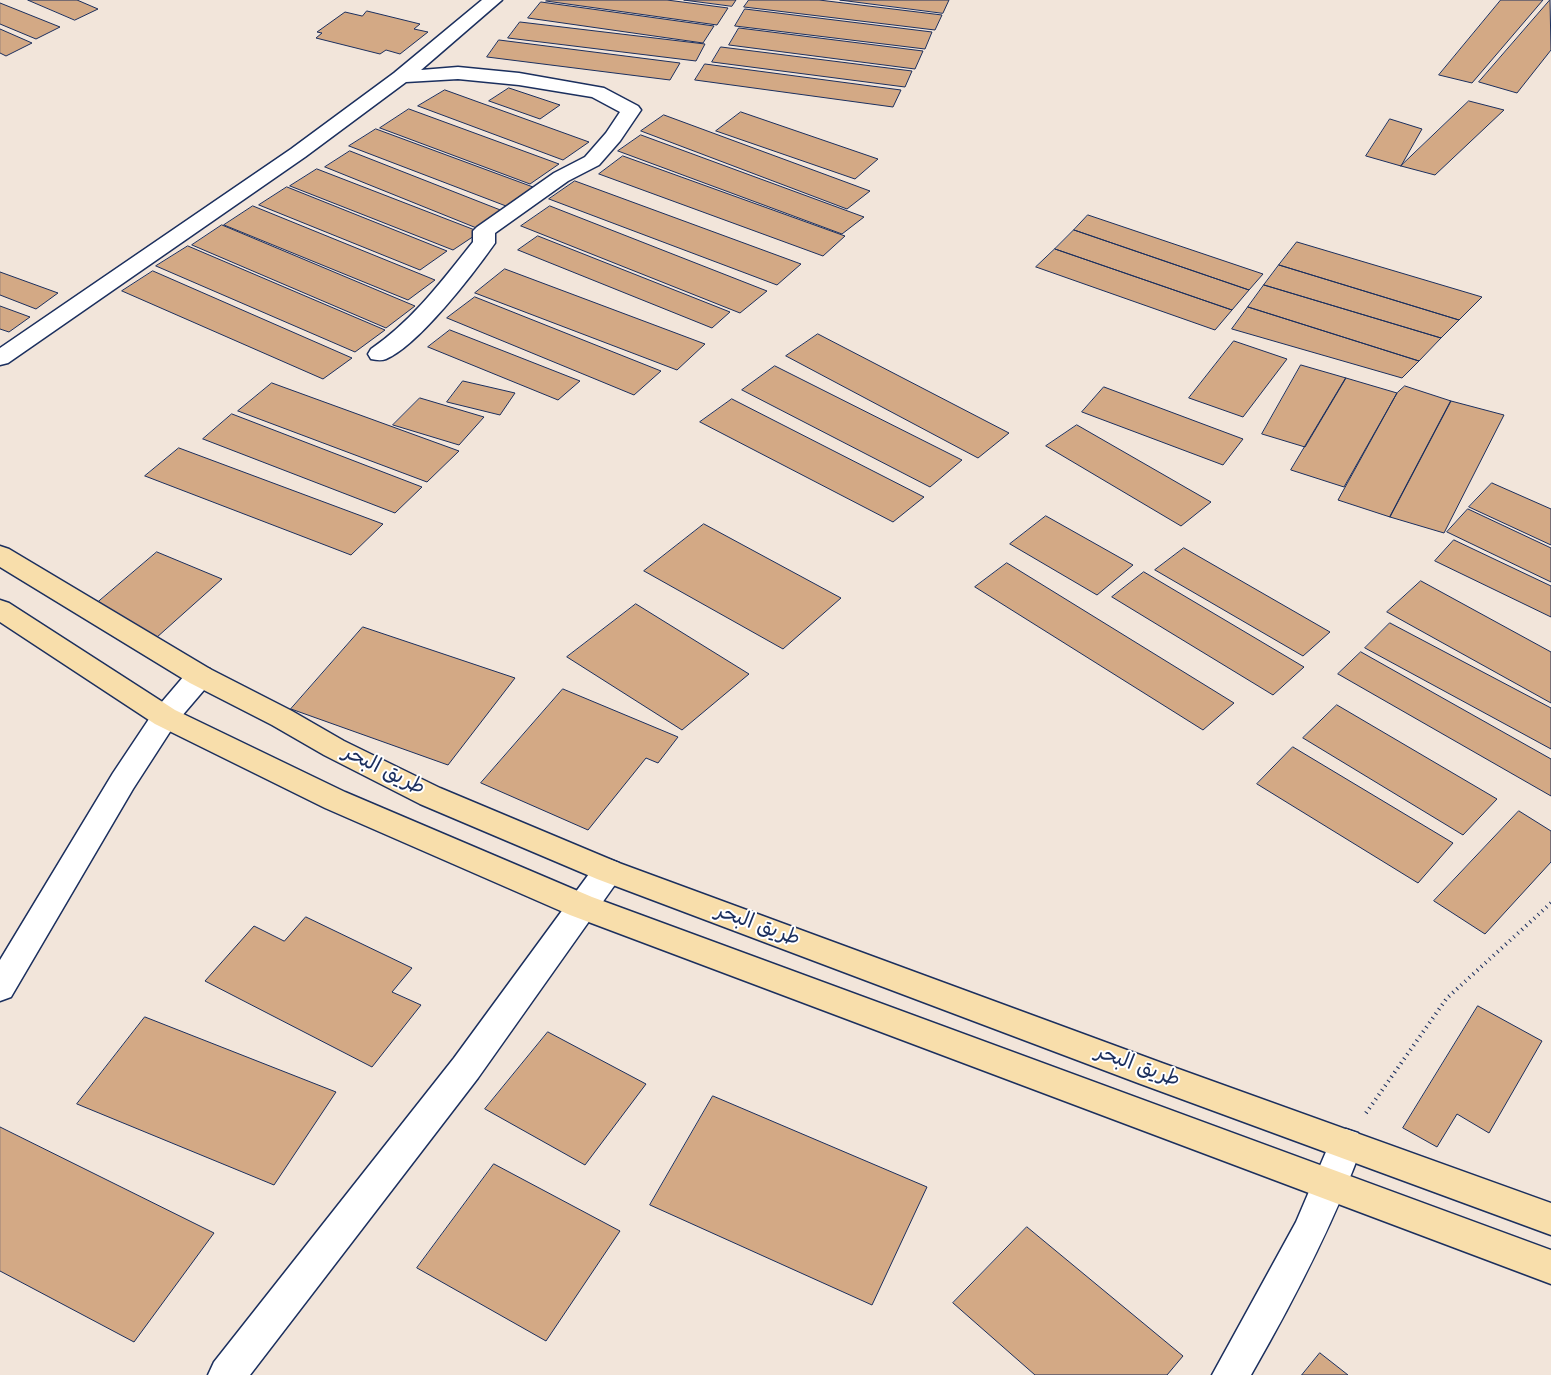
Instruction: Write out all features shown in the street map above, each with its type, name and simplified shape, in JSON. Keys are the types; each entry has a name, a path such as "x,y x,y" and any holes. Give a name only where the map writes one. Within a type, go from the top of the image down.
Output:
{"highway":[{"name":"طريق البحر","path":"0,555 200,676 282,718 334,748 430,796 608,871 1150,1073 1551,1219"},
{"name":"طريق البحر","path":"0,609 165,717 335,800 581,906 1331,1187 1551,1267"}],"street":[{"path":"0,358 298,153 401,77 493,0"},
{"path":"379,354 398,343 439,300 484,243 484,231 561,177 592,161 613,137 631,110 597,92 519,79 458,72 401,77"},
{"path":"0,988 123,781 165,717 200,676"},
{"path":"227,1375 466,1068 608,871"},
{"path":"1231,1375 1286,1280 1331,1187 1346,1144"}],"path":[{"path":"1346,1144 1389,1078 1447,998 1551,903"}],"building":[{"path":"28,0 77,0 98,9 75,20"},
{"path":"547,0 667,0 728,8 717,25"},
{"path":"684,0 736,0 732,6"},
{"path":"749,0 819,0 942,15 935,30 744,7"},
{"path":"840,0 949,0 943,13"},
{"path":"1501,0 1543,0 1472,83 1439,75"},
{"path":"1550,0 1551,50 1517,93 1479,82"},
{"path":"541,2 714,26 703,43 528,18"},
{"path":"0,3 60,27 36,39 0,24"},
{"path":"745,9 932,32 925,49 735,26"},
{"path":"367,11 420,24 414,29 428,32 400,54 386,50 380,54 316,38 322,33 317,32 345,12 362,16"},
{"path":"520,22 705,44 696,61 508,38"},
{"path":"739,28 923,51 915,69 729,45"},
{"path":"0,29 32,43 6,56 0,53"},
{"path":"499,40 680,63 670,80 487,57"},
{"path":"721,47 912,71 905,87 712,62"},
{"path":"705,64 901,90 893,107 695,80"},
{"path":"509,88 560,105 540,119 489,101"},
{"path":"445,90 589,142 563,160 418,106"},
{"path":"1469,101 1504,110 1435,175 1401,166"},
{"path":"409,109 559,164 530,184 380,128"},
{"path":"741,112 878,159 855,179 716,131"},
{"path":"664,115 870,191 847,209 641,131"},
{"path":"1390,119 1422,129 1401,166 1366,156"},
{"path":"376,129 533,187 506,206 349,146"},
{"path":"641,135 864,217 842,234 618,151"},
{"path":"350,151 508,213 484,231 325,167"},
{"path":"623,156 845,236 823,256 599,174"},
{"path":"317,169 480,232 453,250 290,186"},
{"path":"575,181 801,264 777,285 549,199"},
{"path":"287,187 447,251 420,270 259,205"},
{"path":"253,206 435,280 408,300 224,225"},
{"path":"550,206 767,291 740,313 521,226"},
{"path":"1088,215 1263,274 1249,290 1074,230"},
{"path":"222,225 415,306 386,328 192,245"},
{"path":"1074,230 1249,290 1232,310 1055,249"},
{"path":"538,236 730,312 712,328 518,250"},
{"path":"1297,242 1482,297 1459,320 1279,265"},
{"path":"188,246 385,330 355,352 156,266"},
{"path":"1055,249 1232,310 1215,330 1036,267"},
{"path":"1279,265 1459,320 1441,338 1264,285"},
{"path":"505,269 705,344 677,370 475,293"},
{"path":"153,271 352,358 323,379 122,291"},
{"path":"0,272 58,293 36,309 0,295"},
{"path":"1264,285 1441,338 1419,361 1248,307"},
{"path":"475,297 661,371 634,395 447,318"},
{"path":"0,306 30,317 9,332 0,329"},
{"path":"1248,307 1419,361 1402,378 1232,329"},
{"path":"450,330 580,381 558,400 428,347"},
{"path":"818,334 1009,433 978,458 786,356"},
{"path":"1234,341 1287,359 1243,417 1189,398"},
{"path":"1301,365 1346,378 1305,447 1262,434"},
{"path":"775,366 962,460 930,487 742,390"},
{"path":"1346,378 1397,393 1344,487 1291,470"},
{"path":"463,381 515,393 500,415 447,402"},
{"path":"272,383 459,451 427,482 238,411"},
{"path":"1405,386 1451,401 1390,517 1338,500 1397,393"},
{"path":"1104,387 1243,439 1223,465 1082,412"},
{"path":"420,398 484,417 459,445 393,425"},
{"path":"732,399 924,497 893,522 700,422"},
{"path":"1451,401 1504,415 1444,533 1390,517"},
{"path":"232,414 422,487 395,513 203,439"},
{"path":"1077,425 1211,502 1181,526 1046,446"},
{"path":"179,448 383,524 351,555 145,476"},
{"path":"1492,483 1551,509 1551,545 1469,507"},
{"path":"1468,509 1551,548 1551,582 1447,532"},
{"path":"1046,516 1133,565 1097,595 1010,544"},
{"path":"704,524 841,598 783,649 644,571"},
{"path":"1454,540 1551,586 1551,617 1435,561"},
{"path":"1184,548 1330,632 1303,656 1155,570"},
{"path":"157,552 222,579 156,638 90,609"},
{"path":"1007,563 1234,703 1203,730 975,587"},
{"path":"1144,572 1304,667 1273,695 1112,597"},
{"path":"1421,581 1551,652 1551,703 1387,612"},
{"path":"636,604 749,674 682,730 567,657"},
{"path":"1390,623 1551,708 1551,749 1365,648"},
{"path":"363,627 515,678 448,765 291,709"},
{"path":"1361,652 1551,759 1551,796 1338,674"},
{"path":"563,689 678,737 658,763 646,758 588,830 481,783"},
{"path":"1337,705 1497,799 1463,835 1303,738"},
{"path":"1293,747 1453,843 1418,883 1257,784"},
{"path":"1519,811 1551,831 1551,862 1485,934 1434,901"},
{"path":"306,917 412,968 392,992 421,1005 372,1067 205,981 254,926 284,941"},
{"path":"1478,1006 1542,1041 1489,1133 1457,1114 1437,1147 1403,1128"},
{"path":"145,1017 336,1092 274,1185 77,1104"},
{"path":"548,1032 646,1084 585,1165 485,1109"},
{"path":"713,1096 927,1187 872,1305 650,1205"},
{"path":"0,1127 214,1233 134,1342 0,1271"},
{"path":"494,1164 620,1231 546,1341 417,1268"},
{"path":"1027,1227 1183,1356 1167,1375 1035,1375 953,1303"},
{"path":"1320,1353 1348,1375 1302,1375"}]}
